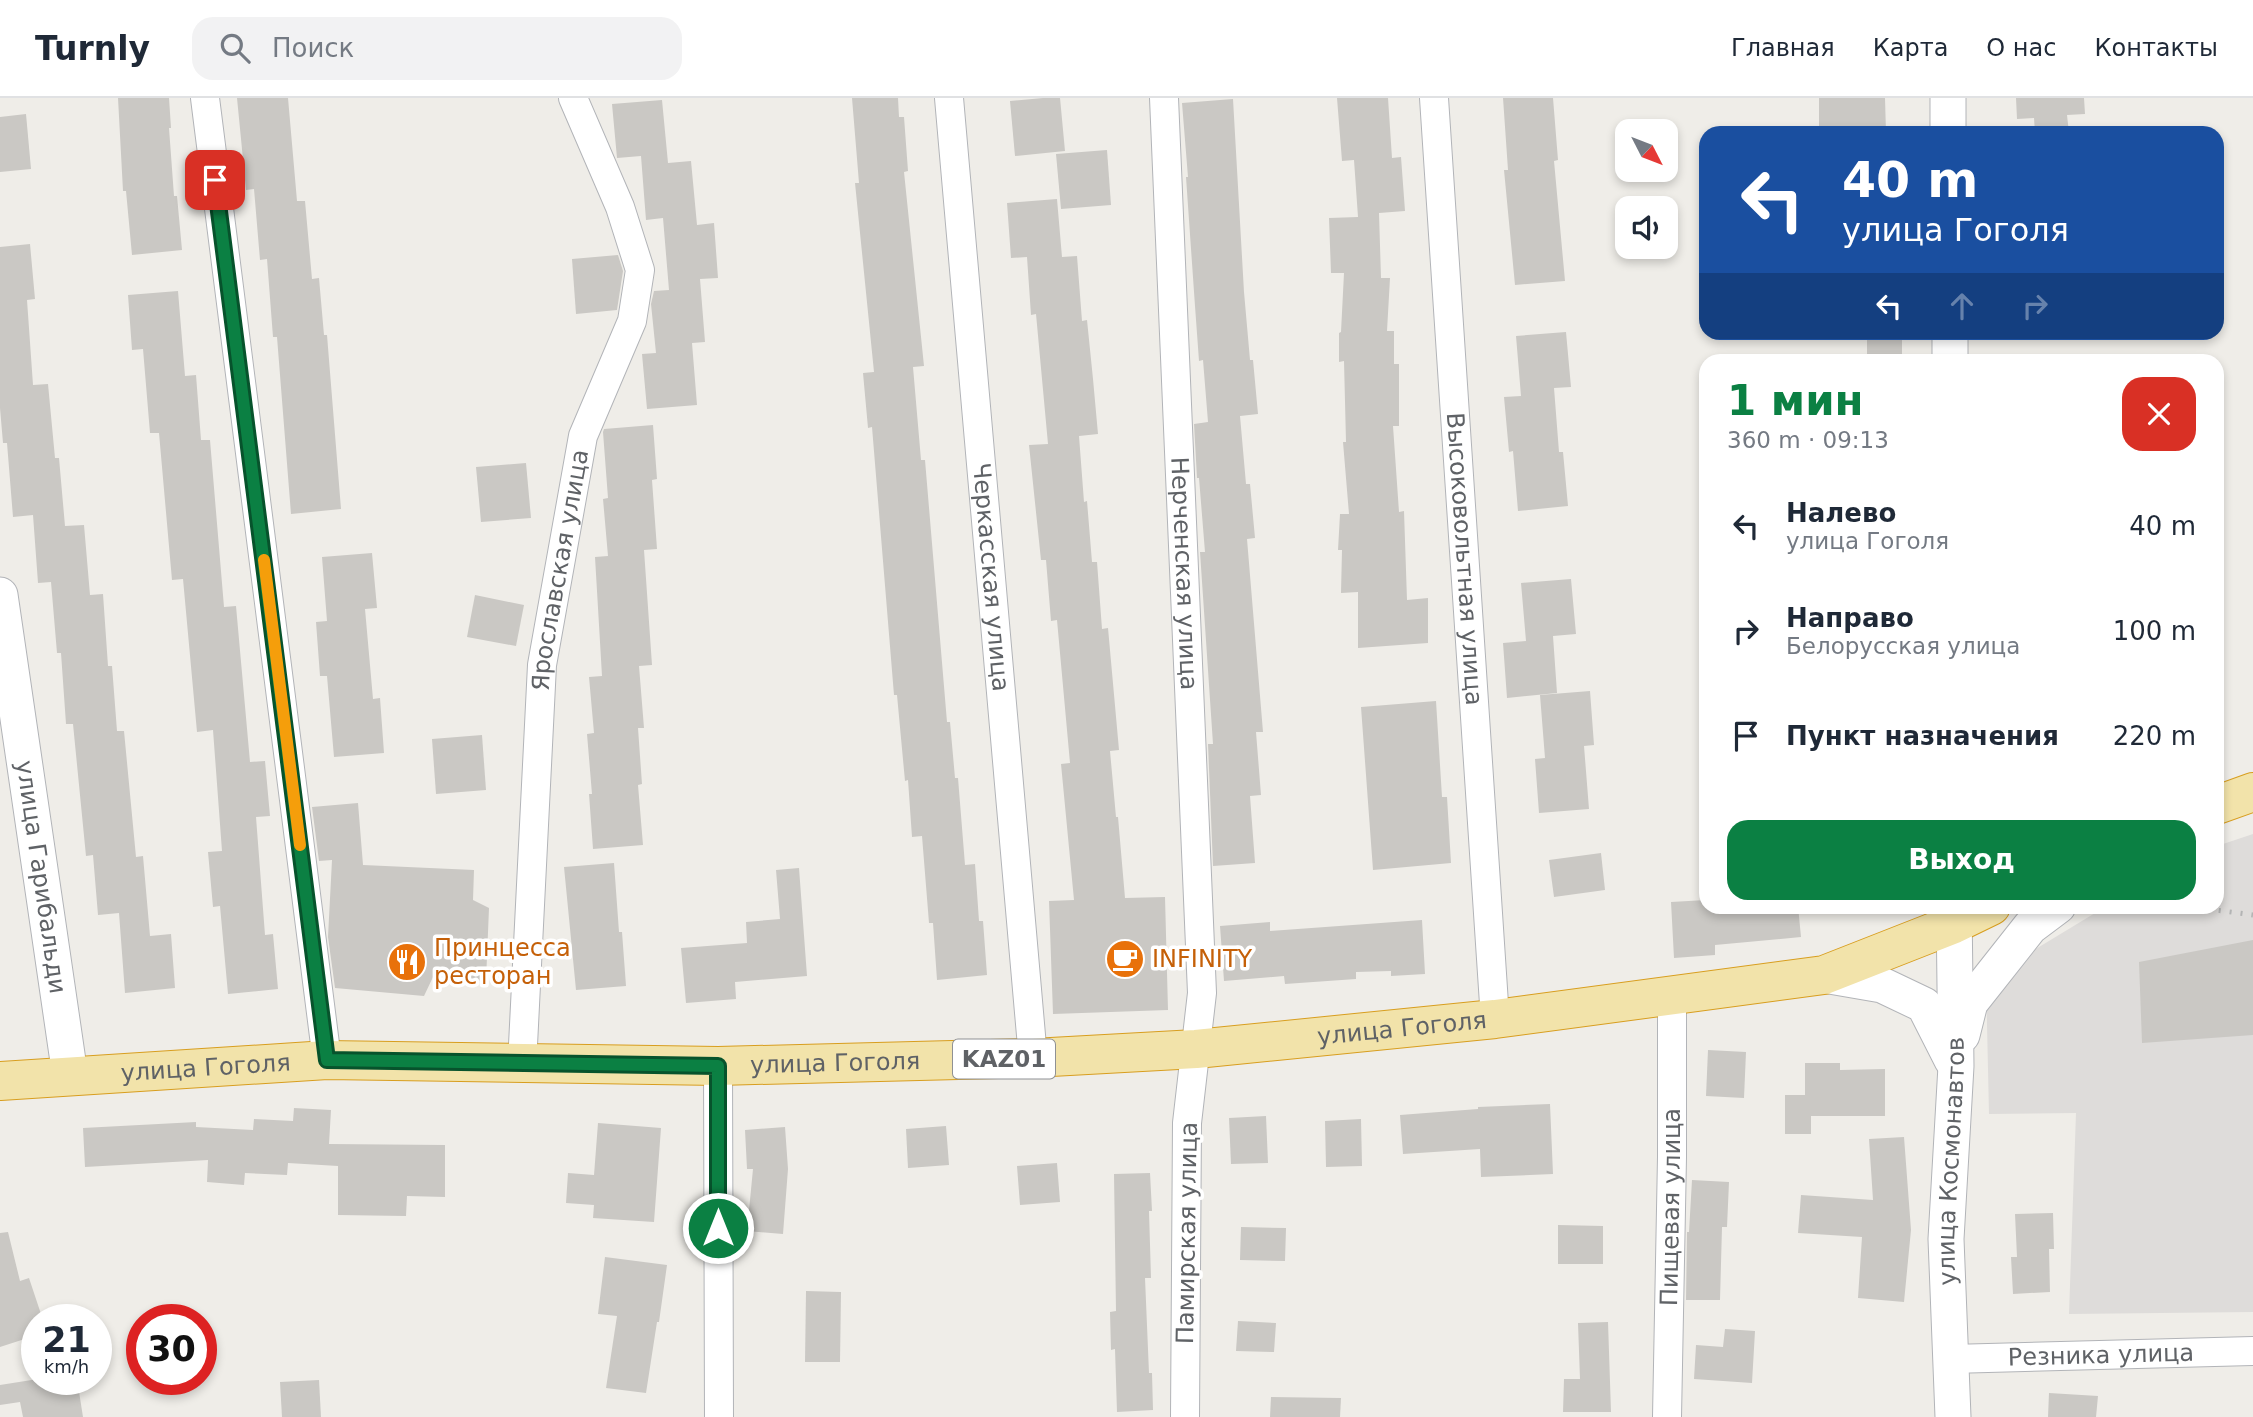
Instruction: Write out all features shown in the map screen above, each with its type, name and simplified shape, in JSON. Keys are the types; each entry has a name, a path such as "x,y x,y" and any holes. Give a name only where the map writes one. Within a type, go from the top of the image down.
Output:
{"highway":[{"path":"2224,802 2253,792"},
{"name":"улица Гоголя","path":"0,1081 327,1060 718,1066 1033,1058 1196,1049 1495,1019 1824,975 1954,915"}],"street":[{"path":"205,98 327,1060"},
{"name":"Ярославская улица","path":"522,1065 542,665 583,436 632,321 640,270 620,207 573,98"},
{"name":"Черкасская улица","path":"949,98 1033,1058"},
{"name":"Нерченская улица","path":"1164,98 1202,993 1196,1049"},
{"name":"Высоковольтная улица","path":"1434,98 1495,1019"},
{"path":"1948,98 1948,126"},
{"name":"улица Гарибальди","path":"0,595 70,1075"},
{"path":"1956,1066 1970,1003 2030,927 2047,914"},
{"name":"улица Космонавтов","path":"1953,1417 1946,1239 1956,1066 1954,915"},
{"path":"1824,975 1882,985 1924,1005 1956,1066"},
{"name":"Пищевая улица","path":"1667,1417 1672,996"},
{"name":"Памирская улица","path":"1185,1417 1187,1124 1196,1049"},
{"path":"718,1066 719,1417"},
{"name":"Резника улица","path":"1951,1359 2253,1351"}],"shaded area":[{"path":"2253,834 2253,1312 2069,1314 2076,1113 1989,1114 1986,979 2093,914 2224,914 2224,844"}],"building":[{"path":"118,98 169,98 174,196 177,196 182,250 132,255 126,191 123,191"},
{"path":"237,98 288,98 297,201 305,201 312,279 319,278 324,335 327,335 341,509 291,514 277,337 273,337 267,259 260,260 254,189 246,190"},
{"path":"852,98 898,98 899,117 904,117 908,171 904,172 924,366 913,367 921,460 925,460 947,722 950,722 955,778 958,778 965,865 975,864 979,921 983,921 987,975 937,980 922,836 912,837 908,780 905,781 897,695 894,695 872,427 868,428 863,373 874,372 855,183 859,183"},
{"path":"1060,98 1065,151 1015,156 1010,101"},
{"path":"1337,98 1388,98 1392,158 1401,157 1405,211 1379,213 1381,278 1390,278 1387,331 1394,331 1394,364 1399,364 1399,426 1393,426 1399,512 1404,511 1407,600 1428,598 1428,643 1358,648 1358,592 1341,593 1342,550 1338,550 1340,514 1349,514 1343,442 1346,442 1344,361 1339,362 1344,273 1331,273 1329,218 1358,217 1354,160 1342,161"},
{"path":"1503,98 1553,98 1558,160 1554,161 1565,281 1515,285 1504,170 1508,170"},
{"path":"1819,98 1885,98 1886,126 1819,126"},
{"path":"2016,98 2084,98 2085,114 2067,115 2068,126 2035,126 2034,118 2017,119"},
{"path":"1233,99 1244,292 1258,414 1240,416 1246,484 1250,484 1255,538 1247,539 1263,732 1256,732 1261,795 1250,796 1255,863 1213,866 1208,744 1213,744 1200,552 1205,552 1194,424 1208,422 1203,360 1199,361 1182,103"},
{"path":"662,100 668,163 691,161 697,225 714,223 718,278 700,279 705,342 692,343 697,405 647,409 642,354 656,353 651,304 654,291 669,290 663,218 646,220 641,156 617,158 612,104"},
{"path":"26,114 31,169 0,172 0,117"},
{"path":"1107,150 1111,205 1061,209 1056,154"},
{"path":"1057,199 1062,257 1077,256 1082,321 1087,320 1093,379 1098,434 1079,436 1092,562 1097,562 1102,629 1108,628 1119,750 1110,751 1125,898 1165,897 1168,1010 1053,1014 1049,901 1074,900 1061,764 1070,763 1057,620 1051,621 1046,560 1041,560 1029,445 1048,444 1036,314 1031,315 1027,257 1011,258 1007,203"},
{"path":"30,244 35,299 27,300 33,385 48,384 55,458 59,458 65,526 84,525 90,595 103,594 108,666 112,666 117,731 124,731 136,857 143,856 150,936 171,934 175,988 125,993 119,913 98,915 93,855 86,856 73,724 66,724 61,653 57,653 51,582 38,583 33,515 13,517 7,443 3,443 0,408 0,247"},
{"path":"618,255 623,271 617,310 576,314 572,259"},
{"path":"178,291 185,376 196,375 201,440 210,440 224,607 236,606 250,762 265,761 270,816 256,817 265,935 273,934 278,989 228,994 220,906 213,907 208,852 222,851 213,730 197,732 183,579 172,580 159,433 150,433 143,349 132,350 128,295"},
{"path":"1566,332 1571,387 1554,388 1559,452 1563,452 1568,506 1518,511 1513,451 1509,452 1504,397 1521,396 1516,336"},
{"path":"1867,340 1902,340 1902,354 1867,354"},
{"path":"653,425 657,479 652,480 657,549 644,550 652,665 639,666 644,728 638,728 642,784 638,785 643,845 593,849 587,734 594,733 589,677 602,676 595,557 608,556 603,499 608,498 603,432 604,429"},
{"path":"526,463 531,518 481,522 476,467"},
{"path":"372,553 377,608 365,609 373,699 380,698 384,753 334,757 327,676 320,676 316,622 327,621 322,557"},
{"path":"1571,579 1576,634 1553,636 1557,693 1507,698 1503,643 1526,641 1521,583"},
{"path":"475,595 524,605 516,646 467,637"},
{"path":"1590,691 1594,745 1584,746 1589,809 1539,813 1535,759 1545,758 1540,695"},
{"path":"1436,701 1442,797 1447,797 1451,863 1373,870 1361,707"},
{"path":"482,735 486,790 436,794 432,739"},
{"path":"358,803 363,865 474,870 473,900 489,908 486,981 433,977 424,996 335,988 328,937 332,860 319,861 312,807"},
{"path":"1601,853 1605,890 1554,897 1549,860"},
{"path":"614,863 626,986 576,990 564,867"},
{"path":"799,868 807,976 735,982 736,999 686,1003 681,948 747,943 746,922 780,919 776,870"},
{"path":"1699,900 1699,914 1799,914 1801,937 1715,945 1715,955 1674,958 1671,902"},
{"path":"1422,920 1425,974 1391,976 1391,971 1356,972 1356,979 1285,984 1284,976 1224,981 1220,926 1270,922 1270,931"},
{"path":"2253,940 2253,1035 2142,1043 2139,962"},
{"path":"1708,1050 1746,1052 1744,1098 1706,1096"},
{"path":"1805,1063 1840,1063 1840,1070 1885,1069 1885,1116 1811,1116 1811,1134 1785,1134 1785,1095 1805,1095"},
{"path":"1550,1104 1553,1174 1481,1177 1480,1149 1403,1154 1400,1115 1478,1107"},
{"path":"294,1108 331,1110 329,1144 445,1145 445,1197 407,1196 406,1216 338,1215 338,1166 288,1163 287,1175 245,1173 244,1185 207,1182 208,1160 85,1167 83,1128 196,1122 196,1127 253,1130 254,1119 293,1121"},
{"path":"1266,1116 1268,1163 1231,1164 1229,1118"},
{"path":"1361,1119 1362,1166 1326,1167 1325,1121"},
{"path":"598,1123 661,1128 654,1222 593,1218 594,1205 566,1203 568,1173 594,1175"},
{"path":"946,1126 949,1165 908,1168 906,1129"},
{"path":"785,1127 788,1169 783,1234 747,1231 753,1169 747,1169 745,1130"},
{"path":"1904,1137 1911,1230 1904,1302 1858,1298 1862,1237 1798,1233 1801,1195 1873,1200 1869,1139"},
{"path":"1057,1163 1060,1202 1020,1205 1017,1166"},
{"path":"1150,1173 1151,1278 1145,1278 1153,1410 1117,1412 1115,1349 1111,1350 1110,1312 1116,1311 1114,1174"},
{"path":"1692,1180 1729,1182 1727,1227 1722,1227 1720,1300 1686,1300 1687,1232"},
{"path":"2053,1213 2054,1249 2049,1249 2050,1292 2013,1294 2011,1257 2017,1257 2015,1214"},
{"path":"1558,1225 1603,1226 1603,1264 1558,1264"},
{"path":"1241,1227 1286,1228 1285,1261 1240,1260"},
{"path":"8,1232 20,1281 29,1278 38,1304 21,1304 21,1340 0,1347 0,1233"},
{"path":"605,1257 667,1265 646,1393 606,1388 617,1316 598,1314"},
{"path":"806,1291 841,1292 840,1362 805,1362"},
{"path":"1238,1321 1276,1323 1274,1352 1236,1351"},
{"path":"1608,1322 1611,1412 1563,1412 1564,1379 1580,1379 1578,1323"},
{"path":"1725,1329 1755,1331 1752,1383 1694,1379 1696,1345 1723,1347"},
{"path":"319,1380 321,1417 282,1417 280,1382"},
{"path":"21,1382 21,1395 80,1395 83,1417 23,1417 20,1402 0,1405 0,1385"},
{"path":"2049,1393 2098,1396 2096,1417 2048,1417"},
{"path":"1271,1397 1341,1398 1340,1417 1270,1417"}],"railway":[{"path":"2224,911 2253,915"}],"slow traffic":[{"path":"264,560 300,845"}],"place":[{"name":"INFINITY","path":"1125,959"},
{"name":"Принцесса ресторан","path":"407,962"}],"route":[{"path":"215,180 327,1060 718,1066 718,1228"}]}
